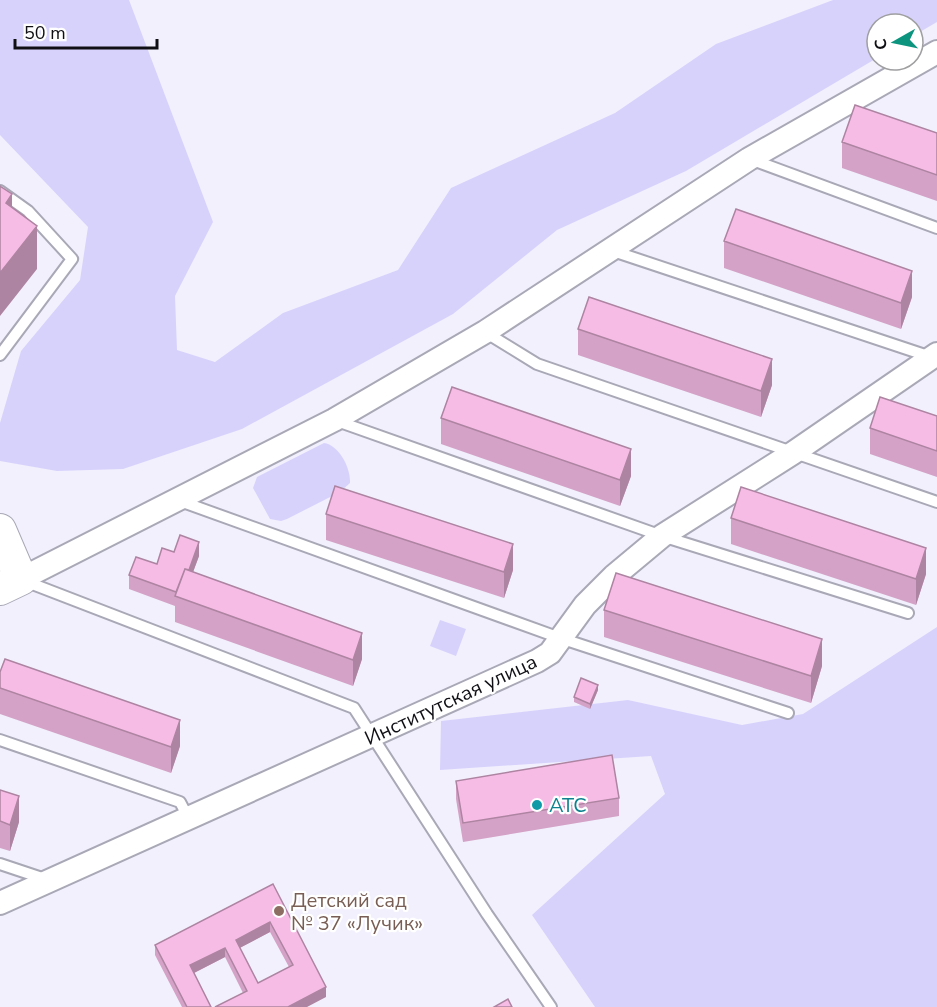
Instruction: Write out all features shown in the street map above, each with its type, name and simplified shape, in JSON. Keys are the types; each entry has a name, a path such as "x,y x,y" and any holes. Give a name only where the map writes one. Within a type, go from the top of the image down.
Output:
{"street":[{"path":"0,530 11,584 333,420 485,332 749,159 937,52"},
{"name":"Институтская улица","path":"0,903 537,661 550,653 585,605 614,576 662,536 793,453 935,357"}],"lane":[{"path":"749,159 937,228"},
{"path":"0,191 28,211 72,259 0,355"},
{"path":"610,250 935,357"},
{"path":"485,332 537,364 937,502"},
{"path":"333,420 662,536 908,613"},
{"path":"177,500 560,638 788,714"},
{"path":"11,584 354,708 487,914 551,1007"},
{"path":"0,740 180,802 189,819"},
{"path":"0,864 50,881"}],"shaded area":[{"path":"0,0 129,0 213,222 175,296 177,350 215,362 283,313 398,270 451,188 615,113 716,44 833,0 937,0 937,22 925,29 925,12 865,12 865,65 686,171 557,230 453,314 242,429 123,469 57,471 0,461 0,423 21,351 80,280 88,227 0,135"},
{"path":"324,443 335,448 343,458 350,483 340,492 287,519 281,521 270,519 253,488 257,477"},
{"path":"440,620 466,629 456,656 430,646"},
{"path":"937,627 937,1007 595,1007 532,915 665,794 651,756 440,770 441,721 628,700 742,725 803,714"}],"building":[{"path":"855,105 937,133 937,175 842,142"},
{"path":"0,186 12,194 6,203 37,226 0,273"},
{"path":"736,209 912,271 901,303 724,241"},
{"path":"589,297 772,359 761,391 578,329"},
{"path":"452,387 631,449 620,480 441,418"},
{"path":"880,397 937,416 937,451 870,428"},
{"path":"335,486 513,544 504,572 326,514"},
{"path":"741,487 926,548 916,579 731,518"},
{"path":"180,535 199,542 189,570 185,569 176,592 129,575 136,557 157,564 162,548 174,552"},
{"path":"185,569 362,633 353,660 175,596"},
{"path":"616,573 822,639 811,676 604,610"},
{"path":"5,659 180,720 171,747 0,688 0,672"},
{"path":"581,678 598,685 590,704 574,697"},
{"path":"612,755 619,798 463,823 456,781"},
{"path":"0,790 19,796 10,825 0,821"},
{"path":"273,884 326,987 288,1007 215,1007 247,991 225,948 190,965 211,1007 187,1007 155,945","holes":["270,922 293,965 258,983 236,940"]},
{"path":"508,999 512,1007 494,1007"}],"place":[{"name":"АТС","path":"537,805"},
{"name":"Детский сад № 37 «Лучик»","path":"279,911"}]}
